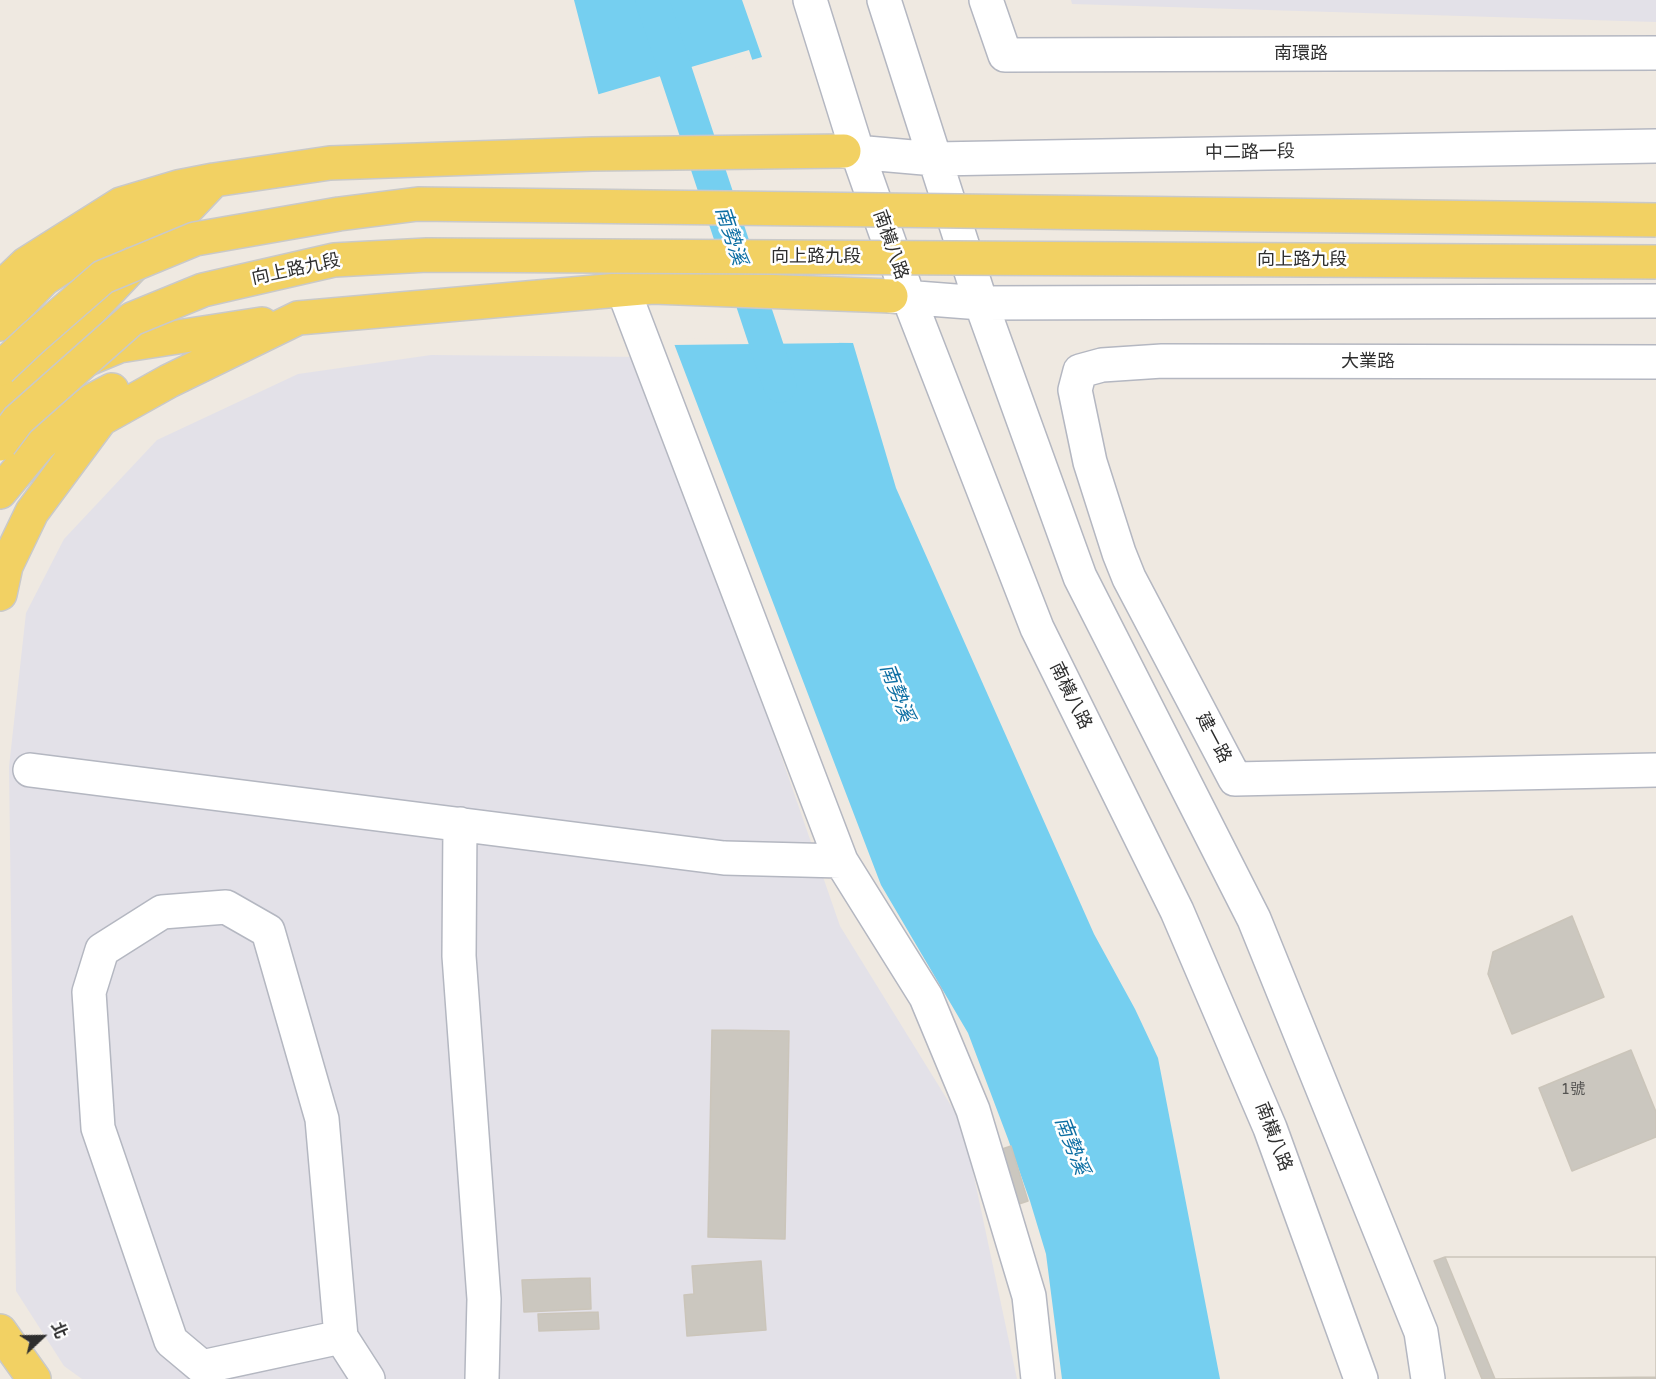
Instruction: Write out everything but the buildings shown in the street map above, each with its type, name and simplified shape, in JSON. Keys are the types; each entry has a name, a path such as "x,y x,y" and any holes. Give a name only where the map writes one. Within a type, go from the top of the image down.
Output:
{"main road":[{"path":"0,289 26,264 121,204 178,187 214,180 330,163 592,154 851,153"},
{"path":"0,324 44,279 92,248 214,180"},
{"path":"0,399 84,317 214,180"},
{"path":"0,369 103,277 195,239 339,214 418,204 1656,220"},
{"name":"向上路九段","path":"0,444 18,420 132,319 204,290 334,260 427,255 1656,262"},
{"path":"0,404 78,363 119,346 298,318 638,288 899,296"},
{"path":"0,492 40,444 93,400 161,362 298,318"},
{"path":"0,594 6,566 32,512 101,419 169,381 298,318"},
{"path":"0,1331 34,1379"}],"street":[{"name":"南橫八路","path":"810,0 851,153 899,296 1037,628 1177,911 1270,1128 1361,1379"},
{"path":"884,0 981,303 1080,577 1254,919 1421,1332 1428,1379"},
{"name":"南環路","path":"986,0 1005,55 1656,53"},
{"name":"中二路一段","path":"851,153 934,159 1656,146"},
{"path":"638,288 841,861 926,997 973,1110 1029,1296 1038,1379"},
{"path":"899,296 981,303 1656,301"},
{"name":"大業路","path":"1080,371 1102,365 1162,362 1656,363"},
{"name":"建一路","path":"1080,371 1075,390 1090,462 1119,553 1129,578 1235,779 1656,770"},
{"path":"30,770 724,858 841,861"},
{"path":"1194,801 1235,779"},
{"path":"460,824 459,956 484,1299 482,1379"},
{"path":"341,1337 202,1367 171,1341 98,1128 88,992 102,950 162,912 226,907 268,931 322,1119 341,1337 368,1379"}],"shaded area":[{"path":"1071,0 1656,0 1656,22 1072,4"},
{"path":"431,355 643,357 840,926 963,1125 1017,1379 82,1379 64,1366 16,1291 9,767 26,613 64,539 157,440 298,374"}],"water":[{"path":"574,0 742,0 762,57 601,104"},
{"path":"673,341 853,343 896,488 1094,934 1135,1009 1158,1058 1220,1379 1062,1379 1046,1254 1008,1139 968,1033 881,885"}],"pier":[{"path":"749,50 753,62 602,107 598,105 596,95"},
{"path":"673,338 838,340 839,343 672,345 670,341"}],"waterway":[{"name":"南勢溪","path":"652,0 780,386"}]}
